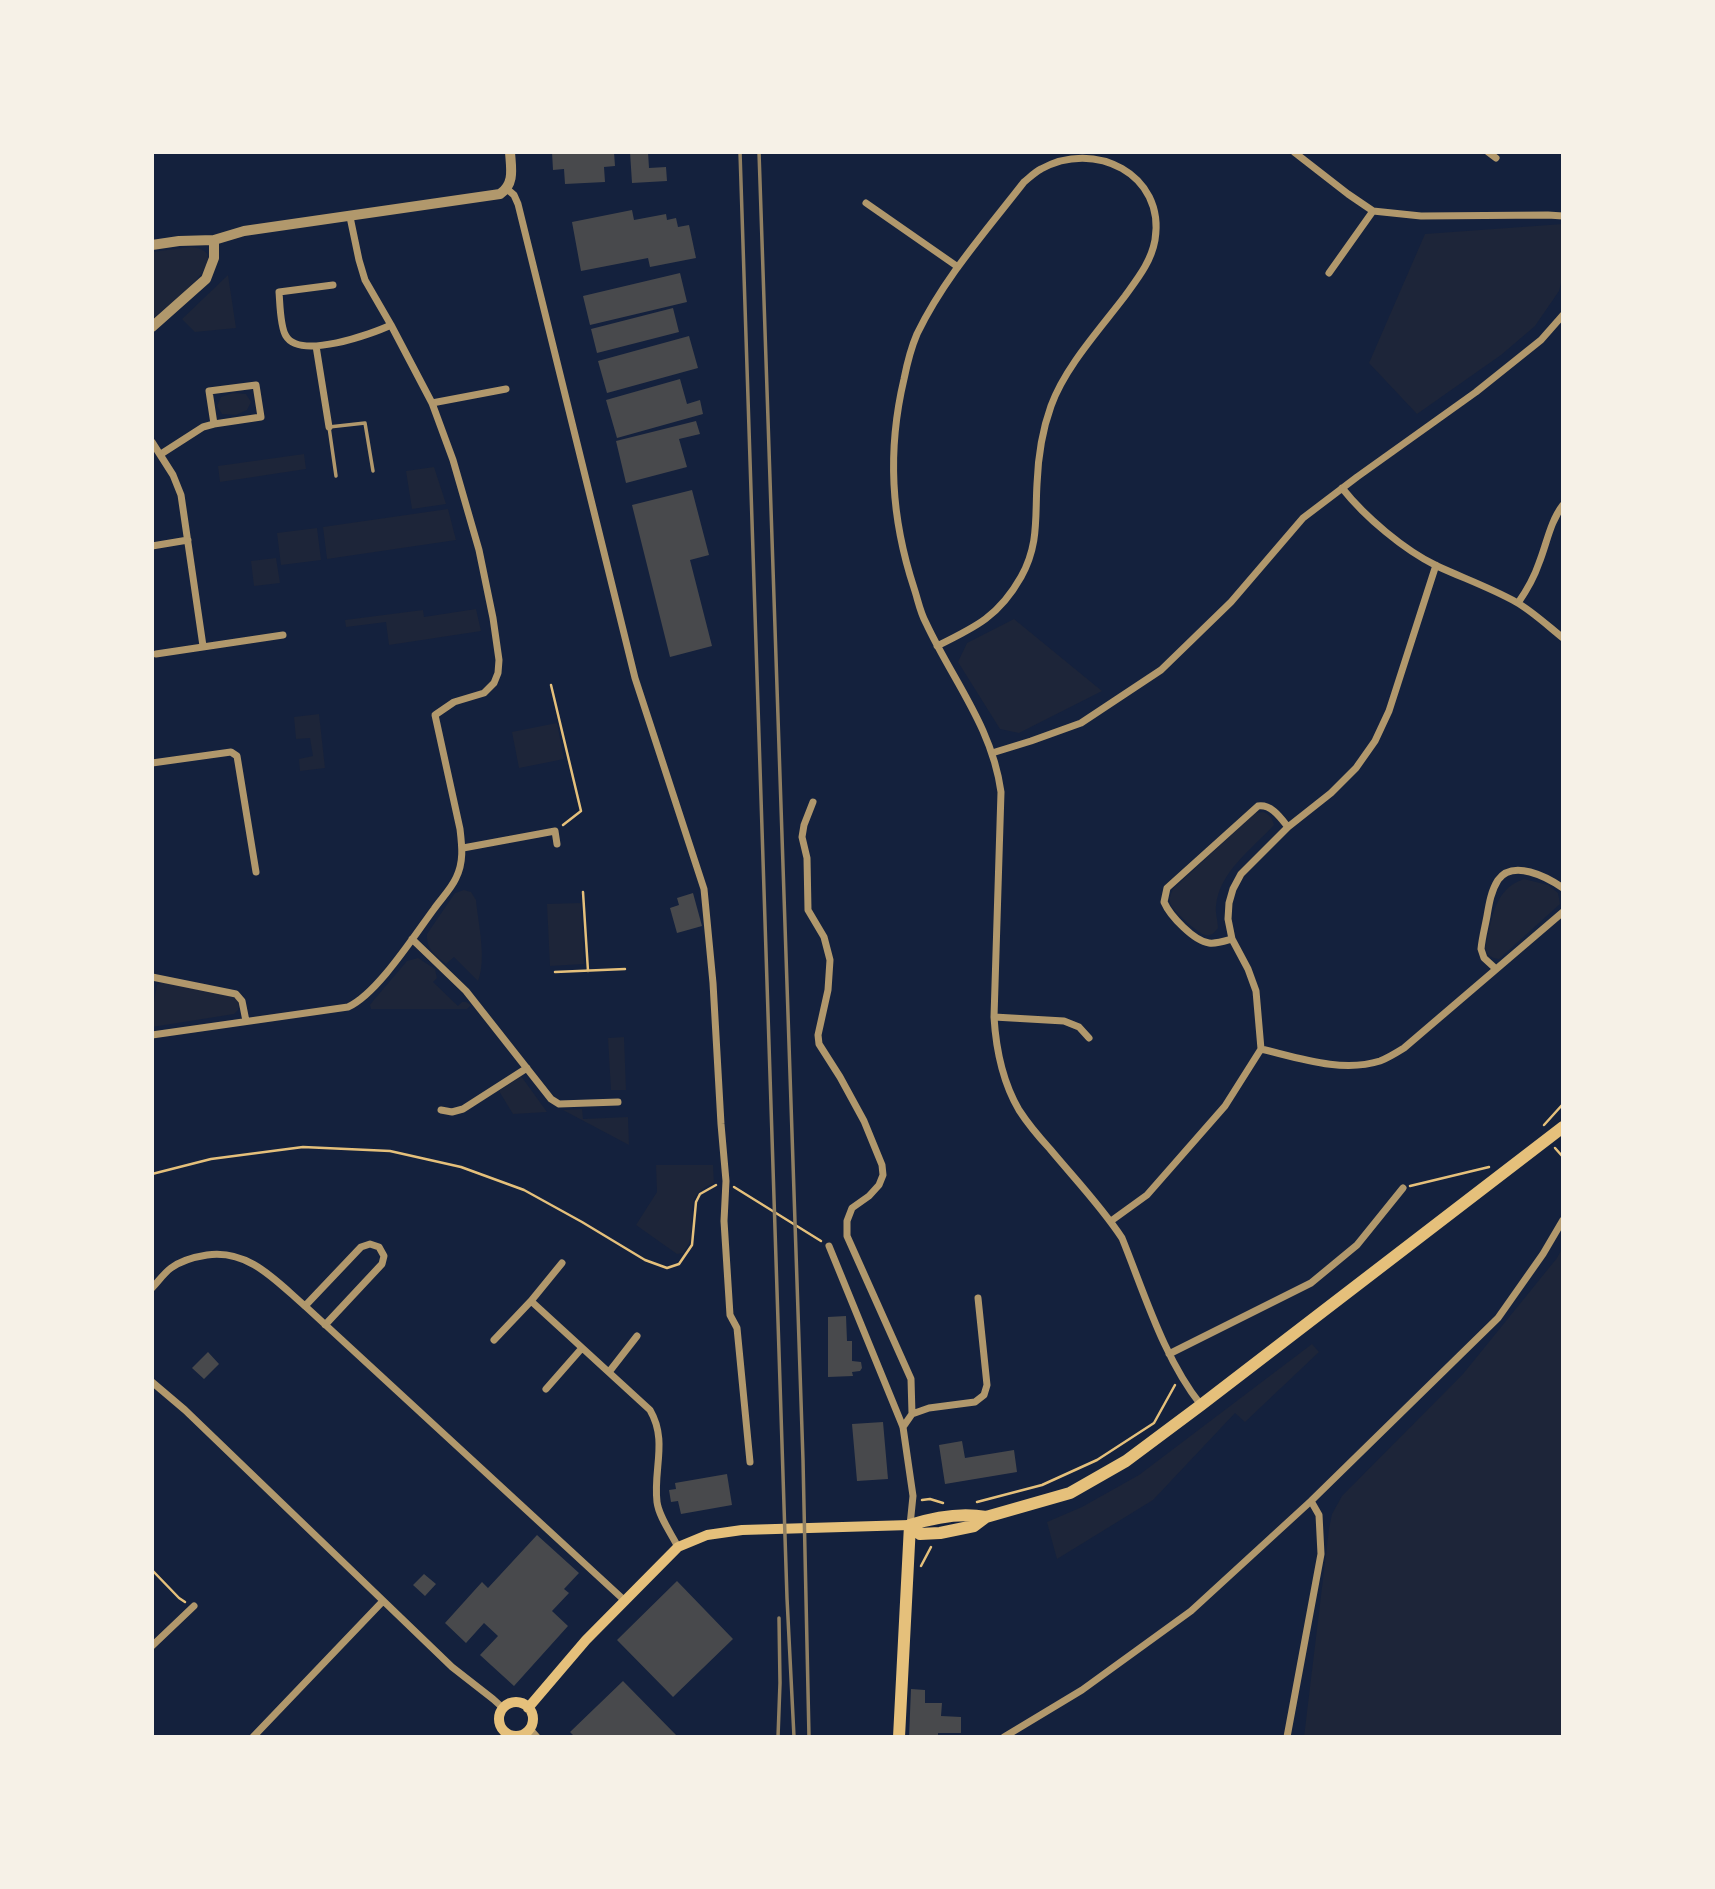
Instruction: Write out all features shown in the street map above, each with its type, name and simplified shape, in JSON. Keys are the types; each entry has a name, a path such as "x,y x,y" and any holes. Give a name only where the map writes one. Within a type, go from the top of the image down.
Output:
{"main road":[{"path":"528,1708 586,1640 678,1547 707,1535 742,1530 910,1525 920,1534 940,1533 974,1526 986,1517 1070,1493 1126,1461 1563,1127"},
{"path":"899,1737 910,1525"},
{"path":"512,1703 528,1708 533,1716 533,1733 520,1736 501,1734 499,1719 503,1708 512,1703"}],"street":[{"path":"152,245 214,240 244,231 500,194 510,184 510,152"},
{"path":"1488,152 1496,158"},
{"path":"1299,154 1373,211 1422,216 1563,216"},
{"path":"937,646 975,628 991,616 1008,598 1022,575 1033,549 1040,445 1052,404 1070,370 1147,266 1155,241 1153,202 1144,187 1122,167 1103,161 1062,160 1040,169 1024,182 936,298 916,336 897,408 893,442 896,510 903,554 924,620 937,646 987,736 998,774 1001,792 994,1017 996,1045 1008,1088 1020,1111 1040,1138 1111,1221 1122,1238 1169,1354 1201,1405"},
{"path":"507,189 518,204 635,678 704,888 726,1182 724,1221 730,1315 737,1328 751,1462"},
{"path":"866,203 958,267"},
{"path":"1329,273 1373,211"},
{"path":"152,1035 348,1007 357,1003 376,986 412,939 456,878 461,866 463,848 435,715 453,702 484,693 495,683 499,660 497,645 485,577 453,460 432,403 365,280 350,217"},
{"path":"152,327 206,279 214,258 214,240"},
{"path":"333,285 279,292 284,332 290,342 316,346 369,335 391,325"},
{"path":"992,753 1081,723 1161,670 1231,602 1303,518 1476,391 1541,340 1563,315"},
{"path":"316,346 329,427"},
{"path":"161,454 203,427 261,417 256,385 209,391 214,424"},
{"path":"432,403 506,389"},
{"path":"152,442 173,475 181,495 203,646"},
{"path":"1342,488 1354,503 1406,548 1518,603 1563,638"},
{"path":"1518,603 1529,588 1556,514 1563,505"},
{"path":"152,546 188,540"},
{"path":"1111,1221 1147,1195 1225,1107 1261,1049 1256,991 1232,939 1228,919 1233,889 1241,874 1288,827 1331,793 1356,768 1375,741 1390,711 1436,565"},
{"path":"156,654 283,635"},
{"path":"152,763 231,752 237,755 256,872"},
{"path":"813,802 802,837 807,858 808,910 824,937 830,960 828,990 818,1035 819,1044 864,1121 882,1165 883,1175 879,1185 852,1208 847,1221 847,1236 911,1380 912,1414 904,1427"},
{"path":"1232,939 1208,943 1194,937 1167,908 1164,902 1167,888 1258,806 1270,808 1288,827"},
{"path":"463,848 555,831 557,844"},
{"path":"1496,969 1484,958 1481,949 1491,894 1498,880 1504,873 1522,871 1537,874 1563,888"},
{"path":"1261,1049 1338,1065 1360,1066 1383,1060 1404,1048 1563,912"},
{"path":"412,939 466,991 551,1099 559,1104 618,1102"},
{"path":"152,977 236,994 242,1001 246,1021"},
{"path":"994,1017 1064,1021 1079,1027 1089,1038"},
{"path":"441,1110 452,1112 463,1109 527,1068"},
{"path":"1169,1354 1311,1283 1357,1245 1403,1188"},
{"path":"1004,1737 1082,1690 1191,1611 1311,1501 1498,1318 1543,1254 1563,1220"},
{"path":"305,1306 361,1247 370,1244 379,1247 384,1256 382,1264 325,1325"},
{"path":"829,1246 904,1427 913,1496 910,1525"},
{"path":"152,1288 171,1268 192,1257 222,1253 245,1259 264,1271 624,1600"},
{"path":"495,1340 562,1263"},
{"path":"912,1414 929,1408 975,1402 984,1395 987,1385 978,1298"},
{"path":"531,1301 650,1410 658,1423 657,1505 678,1547"},
{"path":"609,1371 636,1336"},
{"path":"546,1388 582,1348"},
{"path":"152,1382 185,1410 452,1667 503,1708"},
{"path":"1287,1737 1321,1554 1319,1515 1311,1501"},
{"path":"253,1737 383,1601"},
{"path":"152,1646 194,1606"}],"lane":[{"path":"336,476 329,427 365,423 373,471"}],"path":[{"path":"551,685 581,811 555,831"},
{"path":"583,891 588,971"},
{"path":"555,972 625,969"},
{"path":"1540,1129 1563,1104"},
{"path":"152,1174 211,1159 303,1147 390,1152 461,1167 524,1190 645,1260 667,1268 679,1264 692,1245 696,1202 700,1194 726,1182 829,1246"},
{"path":"1557,1151 1563,1157"},
{"path":"1403,1188 1492,1167"},
{"path":"976,1502 1042,1485 1097,1460 1154,1423 1175,1385"},
{"path":"930,1499 944,1504"},
{"path":"919,1576 931,1547"},
{"path":"152,1570 179,1598 194,1606"}],"shaded area":[{"path":"1563,224 1563,275 1559,291 1535,326 1501,355 1417,414 1369,363 1425,234"},
{"path":"190,247 204,251 208,258 205,268 185,292 152,317 152,252"},
{"path":"228,275 236,328 195,332 182,319"},
{"path":"233,393 246,394 251,402 247,410 236,415 222,414 217,406 221,397"},
{"path":"304,454 306,469 220,482 218,466"},
{"path":"434,467 446,504 412,509 406,471"},
{"path":"448,509 456,540 327,559 323,527"},
{"path":"317,528 321,560 281,565 277,533"},
{"path":"276,558 280,583 254,586 251,561"},
{"path":"476,609 481,631 389,645 386,622 346,627 345,620 423,610 424,617"},
{"path":"1014,619 1102,691 1019,733 1000,729 958,662 967,643"},
{"path":"319,714 325,768 300,771 299,759 313,756 310,738 296,739 294,717"},
{"path":"557,723 564,759 519,768 512,732"},
{"path":"1263,812 1270,817 1274,825 1230,871 1218,894 1218,928 1211,935 1202,934 1173,908 1170,899 1173,889 1255,813"},
{"path":"1524,879 1548,885 1558,893 1560,904 1499,959 1492,957 1485,948 1496,907 1506,890"},
{"path":"464,890 471,892 476,900 482,952 478,981 454,957 446,964 442,961 432,951 427,939 427,934 455,893"},
{"path":"581,903 584,964 550,966 547,904"},
{"path":"418,958 435,969 437,978 433,982 458,1006 462,1002 471,1005 467,1009 371,1009 373,1001 407,961"},
{"path":"163,982 235,997 239,1004 238,1010 234,1014 152,1027 157,985"},
{"path":"624,1037 626,1090 611,1090 608,1038"},
{"path":"521,1076 547,1112 513,1114 499,1091"},
{"path":"582,1109 583,1119 628,1117 629,1145 563,1110"},
{"path":"656,1165 713,1165 714,1183 697,1194 692,1208 689,1243 683,1253 677,1254 636,1225 657,1192"},
{"path":"1563,1247 1563,1737 1304,1737 1332,1514 1342,1496 1463,1374"},
{"path":"1312,1344 1319,1352 1245,1422 1235,1413 1153,1500 1057,1559 1047,1522 1082,1507 1139,1475"}],"building":[{"path":"552,152 614,152 615,166 604,167 605,182 565,184 564,169 553,170"},
{"path":"630,152 648,152 649,168 666,167 667,181 632,183"},
{"path":"632,210 634,220 666,214 667,220 676,218 678,227 689,225 696,258 650,267 648,258 581,271 572,222"},
{"path":"680,273 687,302 590,325 583,296"},
{"path":"673,308 679,332 597,353 591,329"},
{"path":"689,336 698,368 607,393 598,361"},
{"path":"680,379 687,404 700,400 703,414 617,438 606,400"},
{"path":"696,421 700,434 679,439 687,467 626,483 616,441"},
{"path":"692,490 709,555 690,560 712,646 670,657 632,505"},
{"path":"693,893 702,926 677,933 670,908 679,905 677,898"},
{"path":"846,1316 847,1341 852,1341 852,1361 861,1362 862,1368 852,1372 853,1376 828,1377 828,1317"},
{"path":"208,1352 219,1364 204,1379 192,1368"},
{"path":"883,1422 888,1479 857,1481 852,1424"},
{"path":"962,1441 965,1458 1014,1450 1017,1472 945,1484 939,1445"},
{"path":"727,1474 732,1505 681,1514 678,1501 671,1502 669,1490 676,1489 675,1483"},
{"path":"537,1535 579,1573 564,1589 569,1593 552,1611 568,1626 514,1686 480,1655 498,1636 484,1623 466,1643 445,1623 482,1582 488,1588"},
{"path":"424,1574 436,1584 425,1596 413,1585"},
{"path":"677,1581 733,1639 673,1697 617,1640"},
{"path":"623,1681 678,1737 575,1737 570,1732"},
{"path":"911,1689 925,1690 925,1703 942,1703 941,1716 961,1717 961,1733 938,1733 938,1737 909,1737"}],"railway":[{"path":"740,152 787,1598 794,1737"},
{"path":"759,152 803,1460 809,1737"},
{"path":"778,1737 779,1618"}]}
